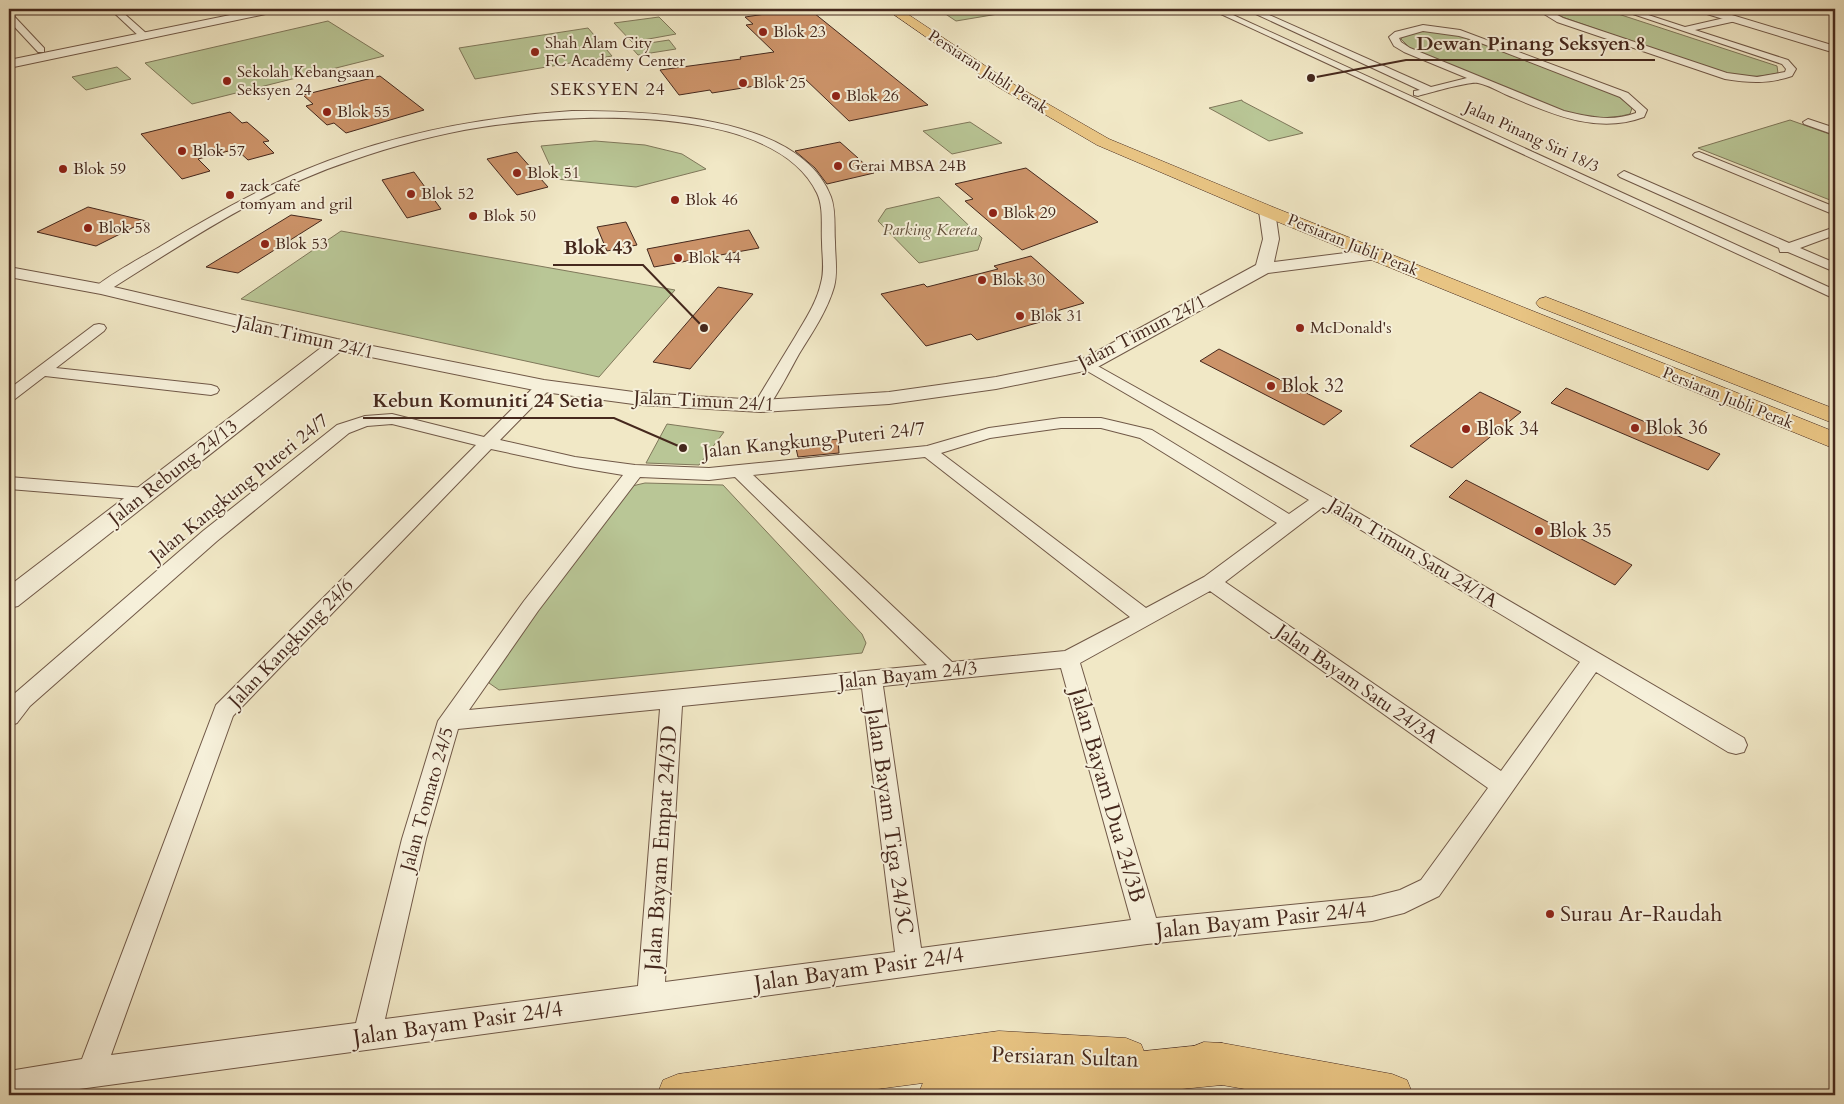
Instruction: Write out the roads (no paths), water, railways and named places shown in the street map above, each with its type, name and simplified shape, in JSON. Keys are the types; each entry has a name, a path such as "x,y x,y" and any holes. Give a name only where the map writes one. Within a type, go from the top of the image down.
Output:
{"main road":[{"name":"Persiaran Jubli Perak","path":"892,9 1003,84 1103,142 1267,211 1835,441"},
{"name":"Persiaran Jubli Perak","path":"915,9 1026,83 1081,115 1205,169 1408,249"},
{"name":"Persiaran Jubli Perak","path":"1529,296 1835,416"},
{"name":"Persiaran Sultan","path":"678,1095 1000,1052 1222,1064 1392,1095"},
{"path":"939,1095 998,1087 1222,1064"}],"street":[{"path":"114,9 144,36"},
{"path":"9,64 275,9"},
{"name":"Jalan Pinang Siri 18/3","path":"1214,9 1835,295"},
{"path":"1250,9 1429,90"},
{"path":"1540,9 1560,20 1725,76 1749,80 1773,80 1789,74 1790,69 1785,62 1622,9"},
{"path":"1701,9 1835,50"},
{"path":"9,16 41,50"},
{"path":"1686,29 1733,19"},
{"path":"1404,96 1477,79 1540,106 1583,119 1620,121 1640,115 1642,110 1624,95 1460,33 1423,28 1398,34 1394,37 1397,44 1408,50 1477,79"},
{"path":"101,289 230,210 302,174 346,158 437,134 501,121 559,114 608,113 690,121 745,132 794,156 822,191 828,208 829,279 817,311 761,406"},
{"path":"1808,122 1835,132"},
{"path":"1699,155 1835,210"},
{"path":"1624,174 1835,268"},
{"path":"1267,211 1271,239 1264,268 1376,254"},
{"path":"1757,259 1835,231"},
{"name":"Jalan Timun 24/1","path":"9,272 101,289 337,345 544,386 641,398 761,406 889,398 996,383 1087,365 1264,268"},
{"path":"9,396 99,328"},
{"name":"Jalan Rebung 24/13","path":"9,599 337,345"},
{"name":"Jalan Timun Satu 24/1A","path":"1087,365 1322,499 1736,746"},
{"path":"42,370 210,390"},
{"name":"Jalan Kangkung 24/6","path":"90,1072 224,711 544,386"},
{"name":"Jalan Kangkung Puteri 24/7","path":"9,716 22,700 210,536 343,429 365,421 392,418 487,443 575,462 635,471 709,474 928,451 989,433 1061,423 1101,423 1146,434 1290,523"},
{"path":"928,451 1144,617"},
{"name":"Jalan Tomato 24/5","path":"367,1035 414,839 449,721 531,606 635,471"},
{"path":"740,472 948,672"},
{"path":"9,482 145,494"},
{"name":"Jalan Bayam 24/3","path":"449,721 1070,659 1211,582 1322,499"},
{"name":"Jalan Bayam Satu 24/3A","path":"1211,582 1504,786"},
{"name":"Jalan Bayam Dua 24/3B","path":"1070,659 1147,931"},
{"name":"Jalan Bayam Pasir 24/4","path":"9,1085 90,1072 1147,931 1372,909 1404,901 1430,888 1593,660"},
{"name":"Jalan Bayam Tiga 24/3C","path":"871,679 910,963"},
{"name":"Jalan Bayam Empat 24/3D","path":"651,997 672,699"}],"place":[{"name":"Blok 23","path":"763,32"},
{"name":"Shah Alam City FC Academy Center","path":"535,52"},
{"name":"Dewan Pinang Seksyen 8","path":"1311,78"},
{"name":"Sekolah Kebangsaan Seksyen 24","path":"227,81"},
{"name":"Blok 25","path":"743,83"},
{"name":"Blok 26","path":"836,96"},
{"name":"Blok 55","path":"327,112"},
{"name":"Blok 57","path":"182,151"},
{"name":"Gerai MBSA 24B","path":"838,166"},
{"name":"Blok 59","path":"63,169"},
{"name":"Blok 51","path":"517,173"},
{"name":"Blok 52","path":"411,194"},
{"name":"zack cafe tomyam and gril","path":"230,195"},
{"name":"Blok 46","path":"675,200"},
{"name":"Blok 29","path":"993,213"},
{"name":"Blok 50","path":"473,216"},
{"name":"Blok 58","path":"88,228"},
{"name":"Blok 53","path":"265,244"},
{"name":"Blok 44","path":"678,258"},
{"name":"Blok 30","path":"982,280"},
{"name":"Blok 31","path":"1020,316"},
{"name":"Blok 43","path":"704,328"},
{"name":"McDonald's","path":"1300,328"},
{"name":"Blok 32","path":"1271,386"},
{"name":"Blok 36","path":"1635,428"},
{"name":"Blok 34","path":"1466,429"},
{"name":"Kebun Komuniti 24 Setia","path":"683,448"},
{"name":"Blok 35","path":"1539,531"},
{"name":"Surau Ar-Raudah","path":"1550,914"}],"district":[{"name":"SEKSYEN 24","path":"608,89"}],"park label":[{"name":"Parking Kereta","path":"930,230"}]}
